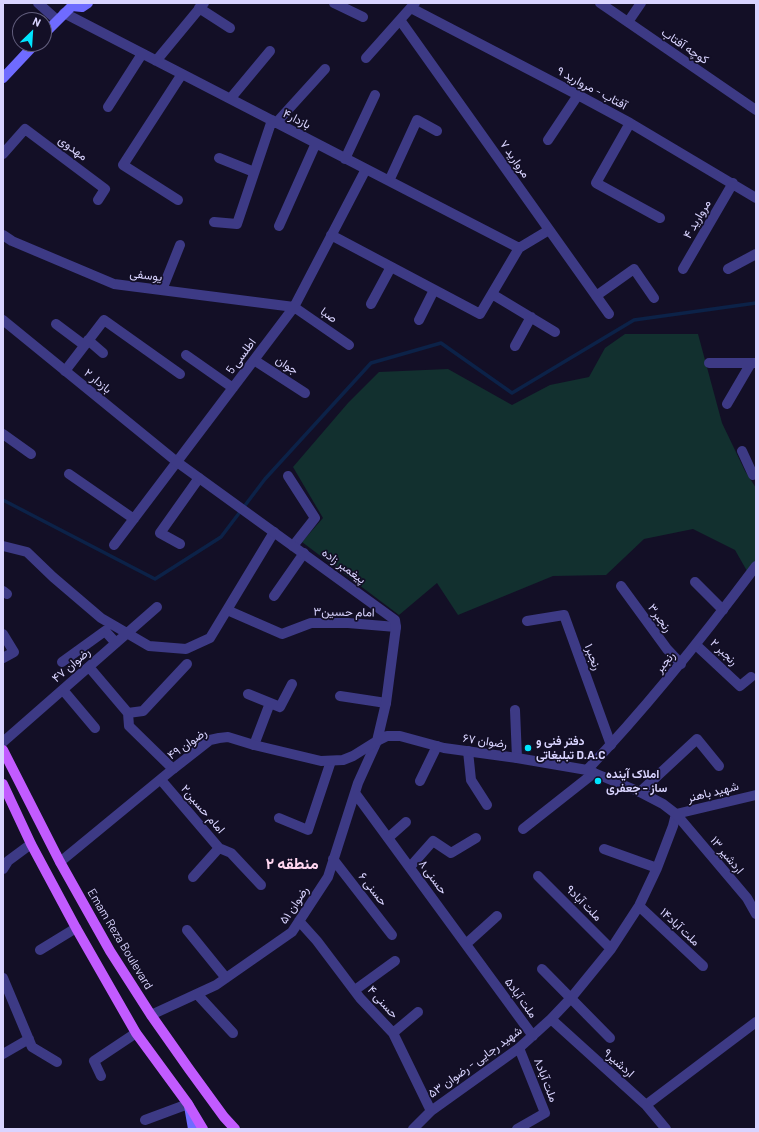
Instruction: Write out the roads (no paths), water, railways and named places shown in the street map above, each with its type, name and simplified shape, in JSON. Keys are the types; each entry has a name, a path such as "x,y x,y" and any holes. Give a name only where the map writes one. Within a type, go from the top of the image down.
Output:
{"main road":[{"path":"52,26 73,5 82,7 88,3"},
{"path":"5,73 27,52"},
{"name":"Emam Reza Boulevard","path":"3,750 60,862 110,951 151,1015 224,1117 235,1129"},
{"path":"5,792 76,928 136,1033 188,1104 203,1129"},
{"path":"188,1104 193,1129"},
{"path":"224,1117 229,1129"}],"street":[{"name":"بازدار۴","path":"38,3 61,17 182,74 518,248"},
{"path":"334,3 363,17"},
{"name":"کوچه آفتاب","path":"600,3 756,110"},
{"path":"628,22 641,3"},
{"path":"156,61 201,5 230,28"},
{"path":"366,58 413,6"},
{"name":"آفتاب - مروارید ۹","path":"413,6 630,123 756,198"},
{"name":"مروارید ۷","path":"400,20 609,314"},
{"path":"230,99 270,51"},
{"path":"108,107 142,54"},
{"path":"214,222 237,224 254,172 274,122 325,69"},
{"path":"178,200 123,165 182,74"},
{"path":"345,159 375,95"},
{"path":"548,140 578,95"},
{"path":"389,181 417,120 437,131"},
{"path":"630,123 596,183 660,218"},
{"name":"مهدوی","path":"3,154 25,129 105,189 98,200"},
{"path":"279,226 316,143"},
{"path":"219,158 254,172"},
{"name":"اطلسی 5","path":"114,545 294,307 366,169"},
{"name":"مروارید ۴","path":"683,269 733,183"},
{"path":"331,235 480,314 518,248 549,230"},
{"name":"یوسفی","path":"3,235 12,241 114,284 294,307"},
{"path":"162,290 180,245"},
{"path":"728,269 756,254"},
{"path":"371,304 391,267"},
{"path":"596,296 634,269 654,298"},
{"path":"419,320 434,290"},
{"path":"492,294 555,332"},
{"name":"صبا","path":"294,307 349,345"},
{"path":"515,346 531,317"},
{"name":"بازدار ۲","path":"3,320 177,462"},
{"path":"65,371 104,320 180,374"},
{"path":"56,324 103,354"},
{"path":"186,355 233,388"},
{"name":"جوان","path":"254,360 305,393"},
{"path":"709,363 753,364"},
{"path":"727,404 753,364"},
{"path":"3,434 31,454"},
{"path":"742,451 754,475 756,473"},
{"name":"پیغمبر زاده","path":"177,462 389,615 395,620 396,627"},
{"path":"69,474 134,519"},
{"path":"288,476 315,518 293,546"},
{"path":"180,544 160,533 199,478"},
{"path":"3,546 27,552 53,577 101,618 149,646 186,649 210,638 274,532"},
{"path":"274,596 304,553"},
{"name":"رنجبر","path":"523,829 590,771 681,664 756,566"},
{"path":"695,582 723,610"},
{"name":"رنجبر۳","path":"620,586 667,649 681,664"},
{"name":"رضوان ۴۷","path":"3,742 157,607"},
{"name":"امام حسین۳","path":"227,610 282,634 311,623 348,623 396,627"},
{"name":"رنجبر۱","path":"527,621 564,614 611,745"},
{"path":"377,741 386,703 396,627"},
{"path":"62,662 105,631 116,643"},
{"path":"3,634 14,652 3,658"},
{"name":"رنجبر ۲","path":"696,645 740,686 751,677"},
{"path":"128,713 143,711 187,664"},
{"path":"89,667 128,713 129,726 173,769"},
{"path":"248,694 280,707 292,684"},
{"path":"63,690 95,728"},
{"path":"340,696 386,703"},
{"path":"254,745 270,704"},
{"path":"515,710 517,758"},
{"name":"رضوان ۶۷","path":"377,741 387,736 400,736 437,746 590,771 640,792 663,804 676,814"},
{"name":"رضوان ۴۹","path":"60,862 210,740 228,737 254,745 321,761 343,760 353,756 377,741"},
{"path":"640,792 696,739 719,766"},
{"name":"رضوان ۵۱","path":"151,1015 216,985 292,932 328,877 355,793 377,741"},
{"path":"420,781 437,746"},
{"path":"468,751 471,780 487,805"},
{"path":"279,818 308,830 332,761"},
{"name":"امام حسین۲","path":"161,780 219,848 231,853 262,885"},
{"name":"حسنی ۸","path":"355,793 489,976"},
{"name":"شهید باهنر","path":"676,814 756,795"},
{"name":"شهید رجایی - رضوان ۵۳","path":"417,1127 431,1111 520,1048 571,998 611,949 639,906 657,868 676,814"},
{"name":"اردشیر ۱۳","path":"676,814 747,898 756,914"},
{"path":"388,838 406,822"},
{"path":"410,867 433,841 451,853 476,838"},
{"path":"3,869 8,861 31,844"},
{"path":"193,877 219,848"},
{"path":"604,849 657,868"},
{"name":"حسنی ۶","path":"333,859 392,935"},
{"name":"ملت آباد۹","path":"538,876 611,949"},
{"name":"ملت آباد۱۴","path":"639,906 703,966"},
{"path":"466,944 497,916"},
{"name":"حسنی ۴","path":"299,921 317,940 355,990 393,1033 431,1111"},
{"path":"40,950 76,928"},
{"path":"187,930 226,978"},
{"path":"355,990 395,961"},
{"path":"542,969 610,1038"},
{"name":"ملت آباد۵","path":"489,976 533,1036"},
{"path":"3,978 32,1047 57,1062"},
{"path":"197,994 233,1033"},
{"path":"393,1033 418,1012"},
{"name":"اردشیر۹","path":"551,1019 646,1105 666,1129"},
{"path":"646,1105 756,1022"},
{"path":"101,1076 94,1061 136,1033"},
{"path":"3,1054 29,1039"},
{"name":"ملت آباد۸","path":"516,1129 545,1113 520,1048"},
{"path":"145,1120 188,1104"}],"waterway":[{"path":"3,500 155,579 221,537 265,479 371,363 441,343 512,393 634,320 756,303"}],"place":[{"name":"دفتر فنی و تبلیغاتی D.A.C","path":"528,748"},
{"name":"املاک آینده ساز - جعفری","path":"598,781"}],"district":[{"name":"منطقه ۲","path":"292,864"}]}
